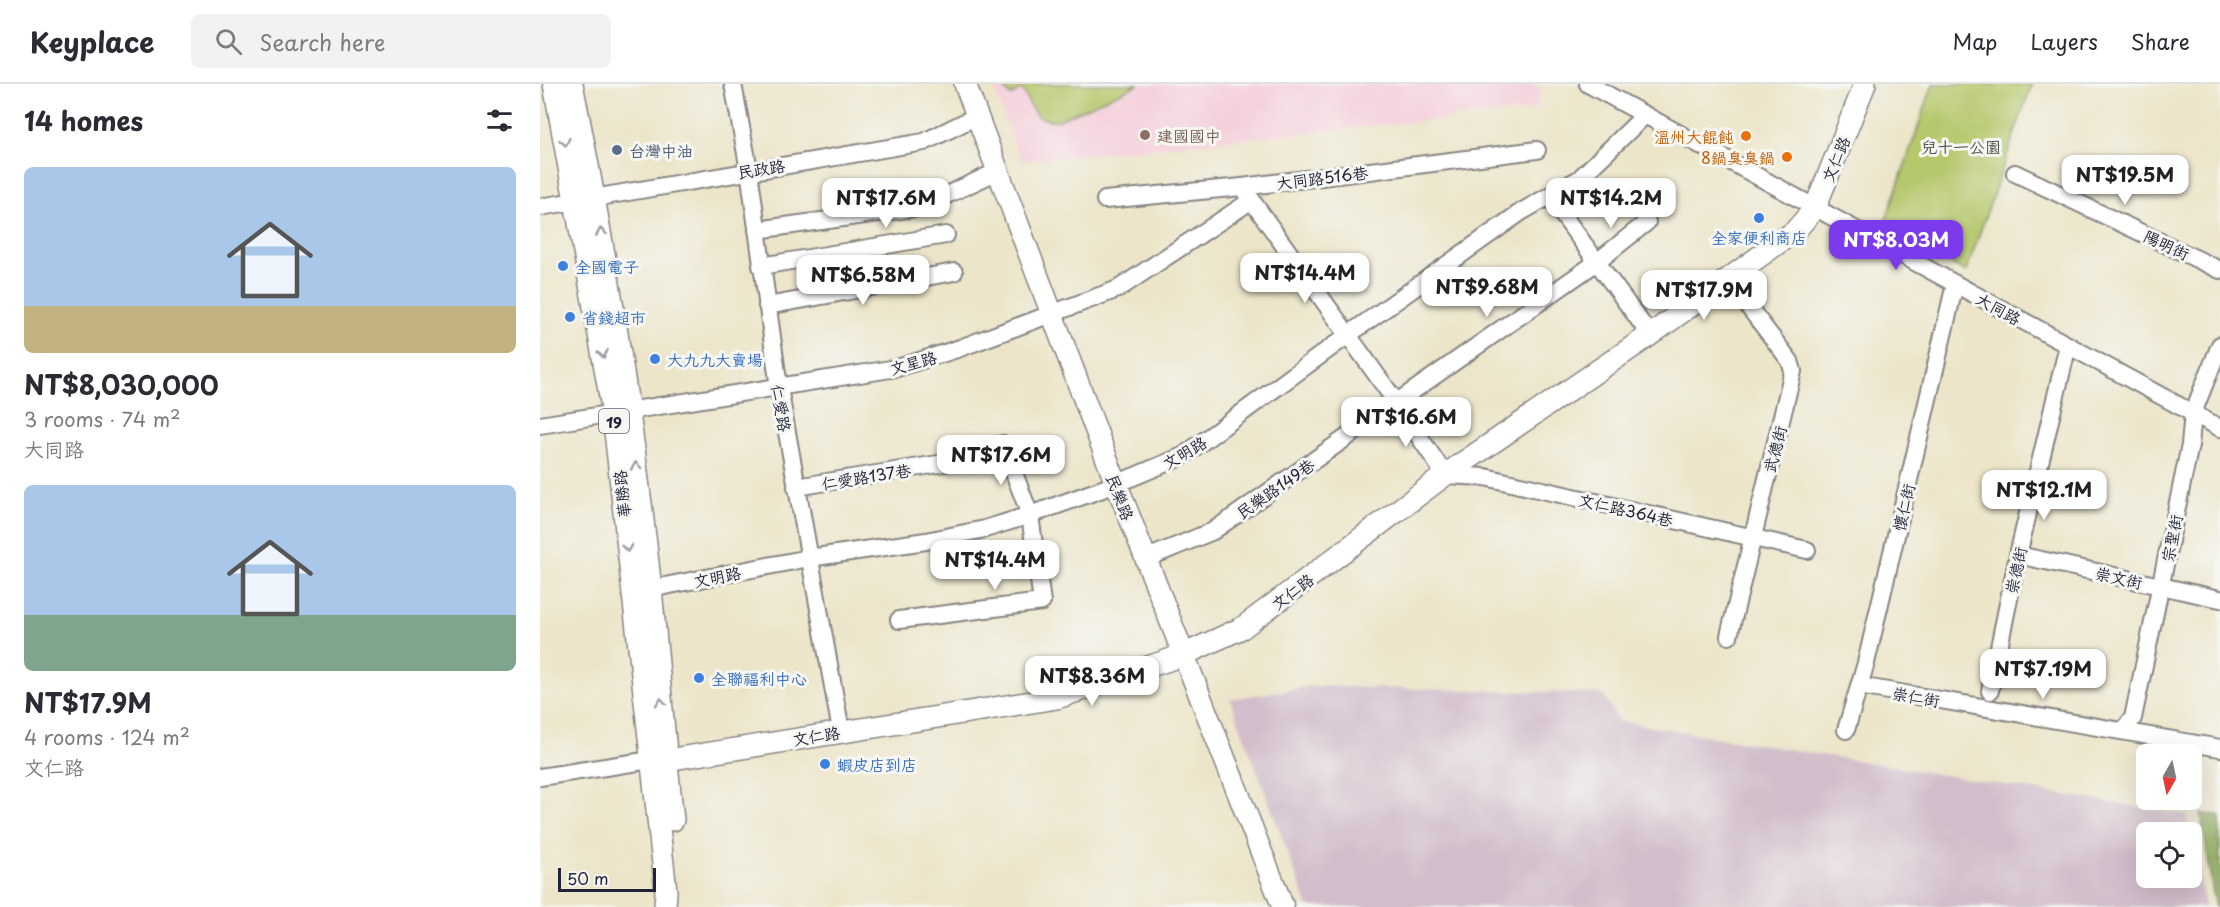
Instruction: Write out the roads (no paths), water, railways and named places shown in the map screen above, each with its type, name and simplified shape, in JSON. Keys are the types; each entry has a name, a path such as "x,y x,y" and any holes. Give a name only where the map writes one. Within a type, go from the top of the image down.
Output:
{"main road":[{"name":"華勝路","path":"554,84 585,199"},
{"name":"華勝路","path":"572,84 585,199 621,412 659,760 665,907"},
{"name":"民樂路","path":"965,84 1116,484 1283,907"},
{"name":"文仁路","path":"659,760 1057,698 1183,655 1242,628 1445,475 1650,335 1795,231 1815,208 1865,84"},
{"name":"華勝路","path":"659,760 678,867 677,907"}],"street":[{"name":"仁愛路","path":"733,84 757,230 778,388 841,731"},
{"name":"大同路","path":"1588,84 2220,428"},
{"name":"文明路","path":"641,590 809,558 926,541 985,529 1116,484 1183,456 1521,212 1579,179 1645,115"},
{"name":"民政路","path":"540,207 924,142 977,116"},
{"name":"大同路516巷","path":"1105,200 1247,194 1537,150"},
{"path":"757,230 921,207 998,171"},
{"name":"陽明街","path":"2015,173 2220,270"},
{"path":"1247,194 1396,402 1445,475"},
{"name":"文星路","path":"540,425 897,368 960,348 1118,289 1247,194"},
{"path":"1549,196 1650,335"},
{"name":"民樂路149巷","path":"1146,560 1214,531 1597,262 1647,222"},
{"path":"761,266 946,235"},
{"path":"767,306 954,272"},
{"name":"武德街","path":"1728,280 1790,361 1793,371 1729,636"},
{"name":"懷仁街","path":"1846,730 1859,686 1955,284"},
{"name":"崇德街","path":"1990,691 2018,555 2068,345"},
{"name":"宗聖街","path":"2123,731 2133,718 2190,445 2193,413 2220,345"},
{"name":"仁愛路137巷","path":"796,487 969,459 1003,444 1030,515"},
{"name":"文仁路364巷","path":"1445,475 1485,477 1807,550"},
{"path":"899,620 1042,602 1030,515"},
{"name":"崇文街","path":"2018,555 2220,599"},
{"name":"崇仁街","path":"1859,686 2220,748"},
{"name":"文仁路","path":"540,777 659,760"}],"place":[{"name":"建國國中","path":"1145,135"},
{"name":"溫州大餛飩","path":"1746,136"},
{"name":"台灣中油","path":"617,150"},
{"name":"8鍋臭臭鍋","path":"1787,157"},
{"name":"全家便利商店","path":"1759,218"},
{"name":"全國電子","path":"563,266"},
{"name":"省錢超市","path":"570,317"},
{"name":"大九九大賣場","path":"655,359"},
{"name":"全聯福利中心","path":"699,678"},
{"name":"蝦皮店到店","path":"825,764"}],"park label":[{"name":"兒十一公園","path":"1961,146"}]}
